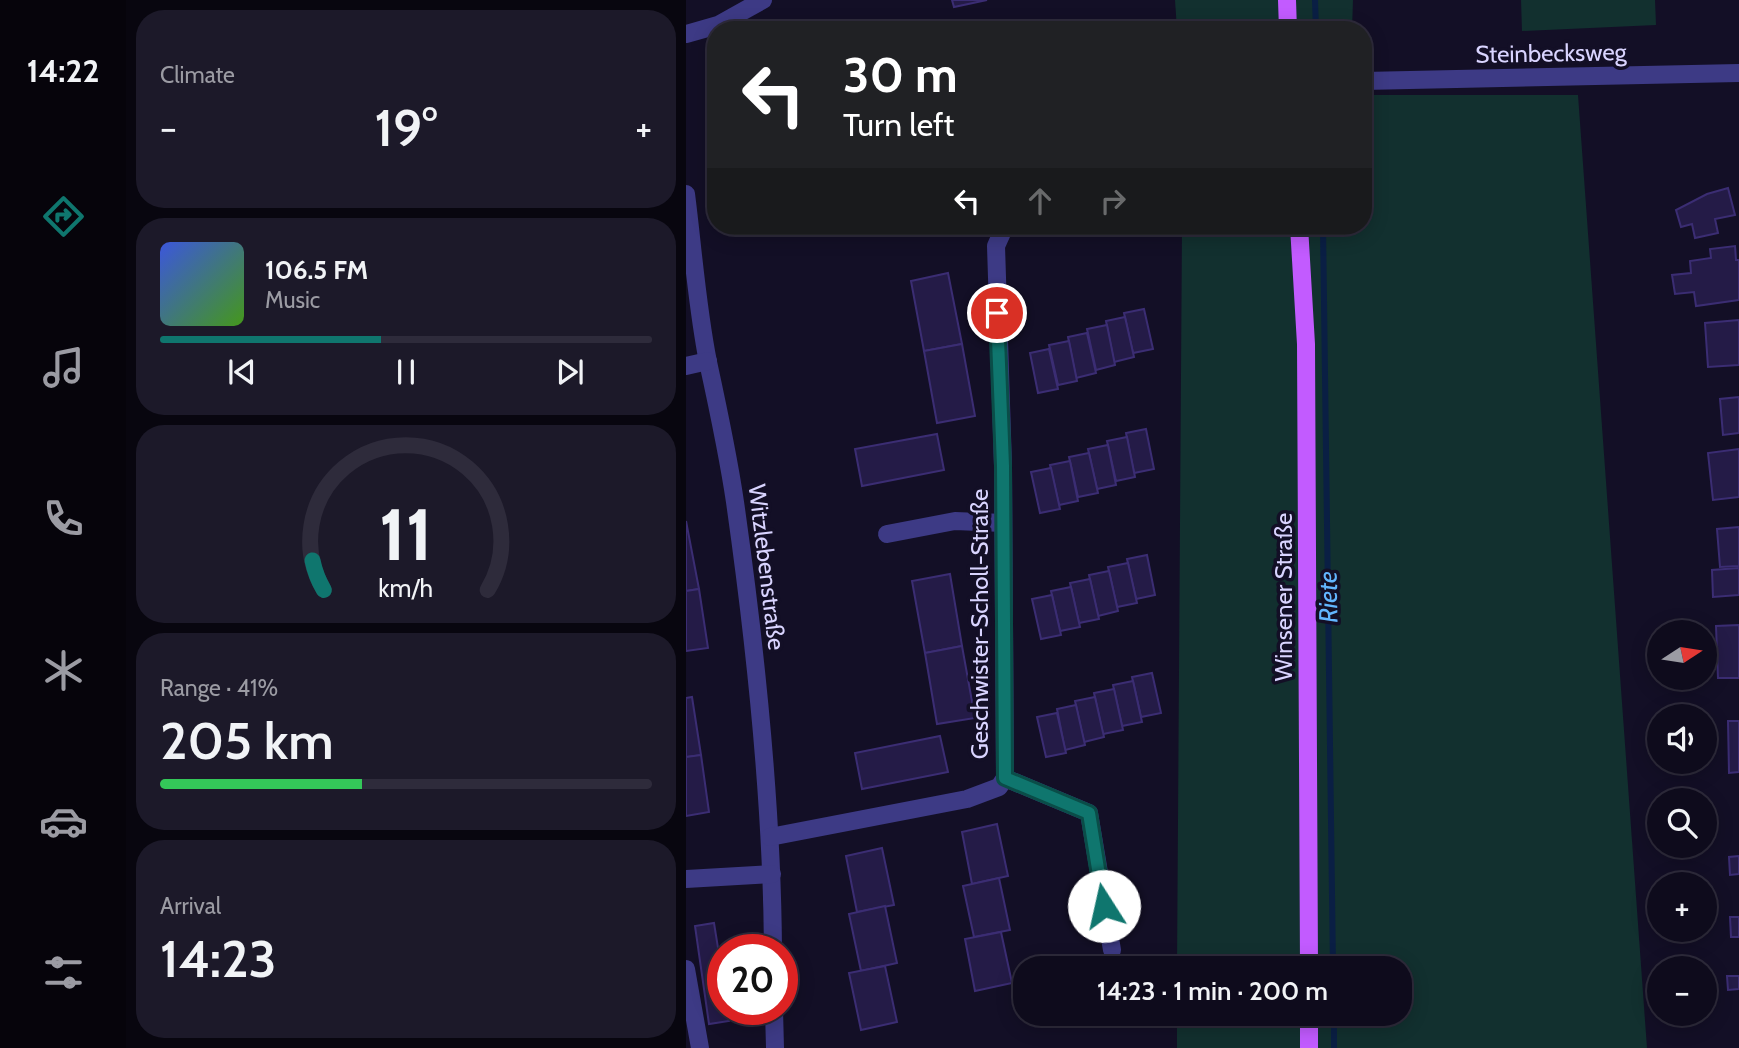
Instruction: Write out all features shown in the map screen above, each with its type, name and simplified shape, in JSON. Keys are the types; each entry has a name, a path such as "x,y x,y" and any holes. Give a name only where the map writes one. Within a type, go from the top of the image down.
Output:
{"main road":[{"path":"1287,0 1288,21"},
{"name":"Winsener Straße","path":"1300,235 1306,344 1309,956"},
{"path":"1309,1026 1309,1048"}],"street":[{"path":"725,21 763,0"},
{"path":"686,34 707,28"},
{"name":"Steinbecksweg","path":"1372,81 1739,73"},
{"name":"Witzlebenstraße","path":"686,194 708,362 718,397 735,502 756,672 770,836 774,934"},
{"name":"Geschwister-Scholl-Straße","path":"770,836 967,799 999,787 1005,778 1003,523 996,246 1003,235"},
{"path":"686,366 708,362"},
{"path":"887,534 954,521 1003,523"},
{"path":"1005,778 1089,813 1112,950"},
{"path":"686,879 772,874"},
{"path":"686,969 700,1048"},
{"path":"774,1025 775,1048"}],"green space":[{"path":"1175,0 1353,0 1352,21 1176,21"},
{"path":"1521,0 1655,0 1656,25 1522,31"},
{"path":"1372,95 1578,95 1647,1048 1177,1048 1177,1026 1412,1026 1412,956 1177,956 1182,235 1372,235"}],"building":[{"path":"952,0 987,0 954,7"},
{"path":"1728,188 1735,215 1715,219 1718,233 1695,238 1692,224 1681,227 1676,210 1707,194"},
{"path":"1735,246 1736,260 1739,260 1739,300 1696,306 1694,292 1675,294 1672,275 1691,273 1690,261 1711,258 1710,249"},
{"path":"948,273 962,344 924,351 911,281"},
{"path":"1144,309 1153,349 1133,353 1124,313"},
{"path":"1125,317 1134,357 1114,362 1106,321"},
{"path":"1739,320 1739,365 1708,367 1705,323"},
{"path":"1107,325 1115,365 1096,370 1087,329"},
{"path":"1087,333 1096,373 1076,378 1068,337"},
{"path":"1069,341 1077,381 1058,385 1049,345"},
{"path":"962,344 975,416 937,423 924,351"},
{"path":"1049,349 1058,389 1038,393 1030,353"},
{"path":"1739,397 1739,433 1723,435 1720,399"},
{"path":"1146,429 1154,469 1134,473 1126,433"},
{"path":"937,434 944,470 862,486 855,449"},
{"path":"1127,437 1135,477 1116,481 1107,441"},
{"path":"1108,445 1116,485 1097,489 1088,449"},
{"path":"1739,449 1739,497 1713,500 1708,453"},
{"path":"1089,453 1098,493 1078,497 1069,457"},
{"path":"1070,461 1078,501 1059,505 1050,465"},
{"path":"1051,468 1060,509 1040,513 1031,472"},
{"path":"686,521 699,589 686,591"},
{"path":"1739,527 1739,566 1720,567 1717,529"},
{"path":"1147,555 1155,595 1136,599 1127,559"},
{"path":"1128,563 1137,603 1117,607 1108,567"},
{"path":"1739,568 1739,595 1713,597 1712,570"},
{"path":"1109,571 1118,611 1098,616 1089,575"},
{"path":"950,574 962,646 925,653 912,581"},
{"path":"1090,579 1099,619 1079,623 1070,583"},
{"path":"1071,587 1080,627 1060,631 1051,591"},
{"path":"699,589 708,648 686,651 686,591"},
{"path":"1052,595 1061,635 1041,639 1032,599"},
{"path":"1739,625 1739,678 1718,678 1717,626"},
{"path":"962,646 975,718 937,724 925,653"},
{"path":"1152,673 1161,713 1141,717 1132,677"},
{"path":"1133,681 1142,722 1122,726 1113,685"},
{"path":"1114,689 1123,730 1103,734 1094,693"},
{"path":"692,697 701,755 686,757 686,698"},
{"path":"1095,697 1104,737 1084,742 1075,701"},
{"path":"1076,705 1085,745 1065,750 1057,709"},
{"path":"1057,713 1066,753 1046,757 1037,717"},
{"path":"1728,721 1739,721 1739,772 1729,773"},
{"path":"940,736 948,772 862,789 855,753"},
{"path":"701,755 709,812 686,816 686,757"},
{"path":"997,824 1008,876 972,884 962,832"},
{"path":"882,848 894,905 857,912 846,856"},
{"path":"1739,856 1739,874 1730,875 1729,857"},
{"path":"999,878 1010,930 974,937 963,886"},
{"path":"885,906 897,963 861,971 849,914"},
{"path":"1730,917 1739,917 1739,937 1731,937"},
{"path":"714,923 716,934 707,934 707,1010 695,926"},
{"path":"1001,932 1012,983 975,991 965,939"},
{"path":"885,966 897,1022 861,1030 849,973"},
{"path":"1727,976 1739,976 1739,989 1728,990"}],"waterway":[{"name":"Riete","path":"1315,0 1316,21"},
{"name":"Riete","path":"1323,235 1333,956"},
{"name":"Riete","path":"1334,1026 1334,1048"}],"route":[{"path":"997,313 1003,466 1005,778 1089,813 1104,906"}]}
